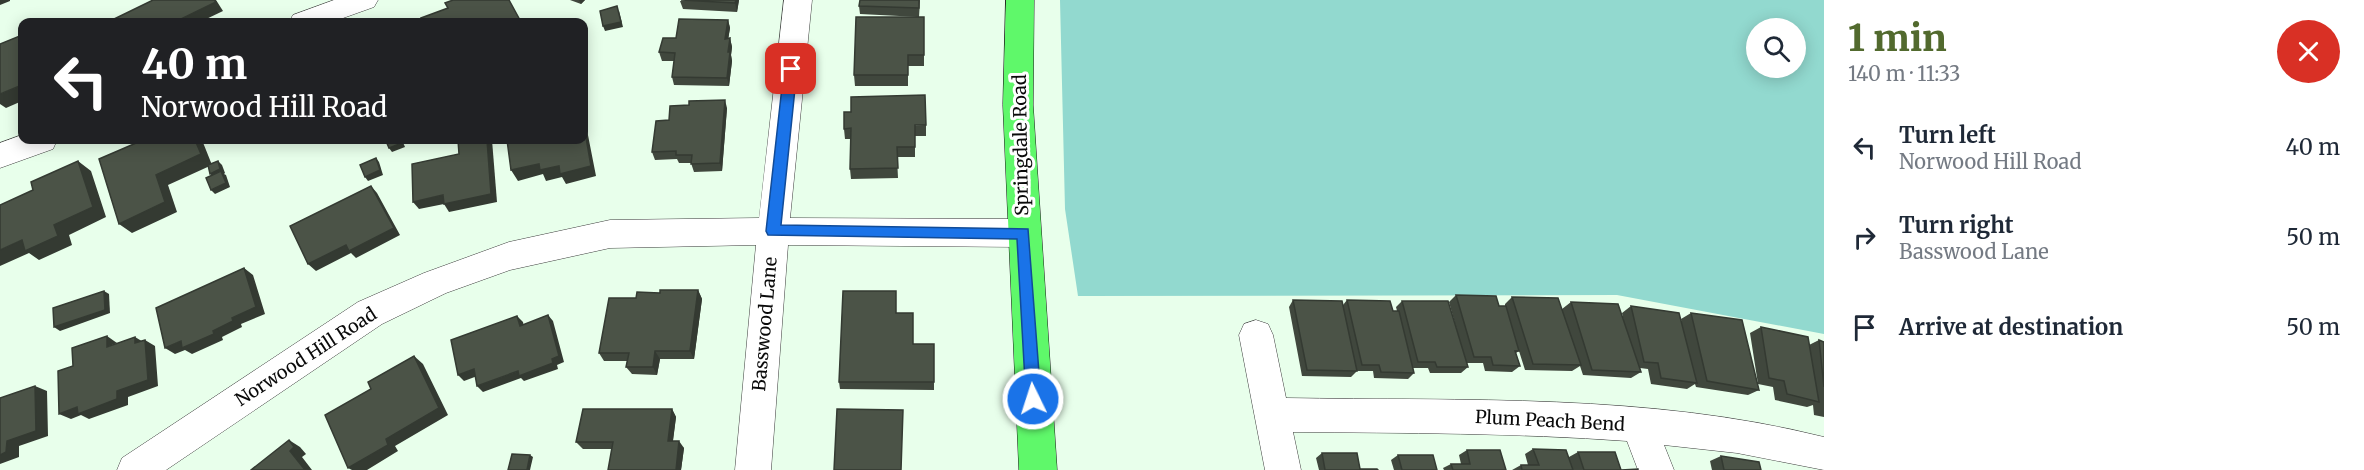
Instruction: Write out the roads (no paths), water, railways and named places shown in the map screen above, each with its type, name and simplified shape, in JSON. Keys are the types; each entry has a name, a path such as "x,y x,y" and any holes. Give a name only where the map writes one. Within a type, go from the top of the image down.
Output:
{"main road":[{"name":"Springdale Road","path":"1020,0 1018,105 1023,233 1038,470"}],"street":[{"path":"314,18 364,0"},
{"name":"Basswood Lane","path":"753,470 773,231 798,0"},
{"path":"0,156 32,144"},
{"name":"Norwood Hill Road","path":"145,467 370,313 435,283 509,255 610,234 773,231 1023,233"},
{"path":"1256,335 1274,415 1283,470"},
{"name":"Plum Peach Bend","path":"1274,415 1523,418 1639,426 1777,441 1824,454"},
{"path":"1639,426 1656,470"}]}
